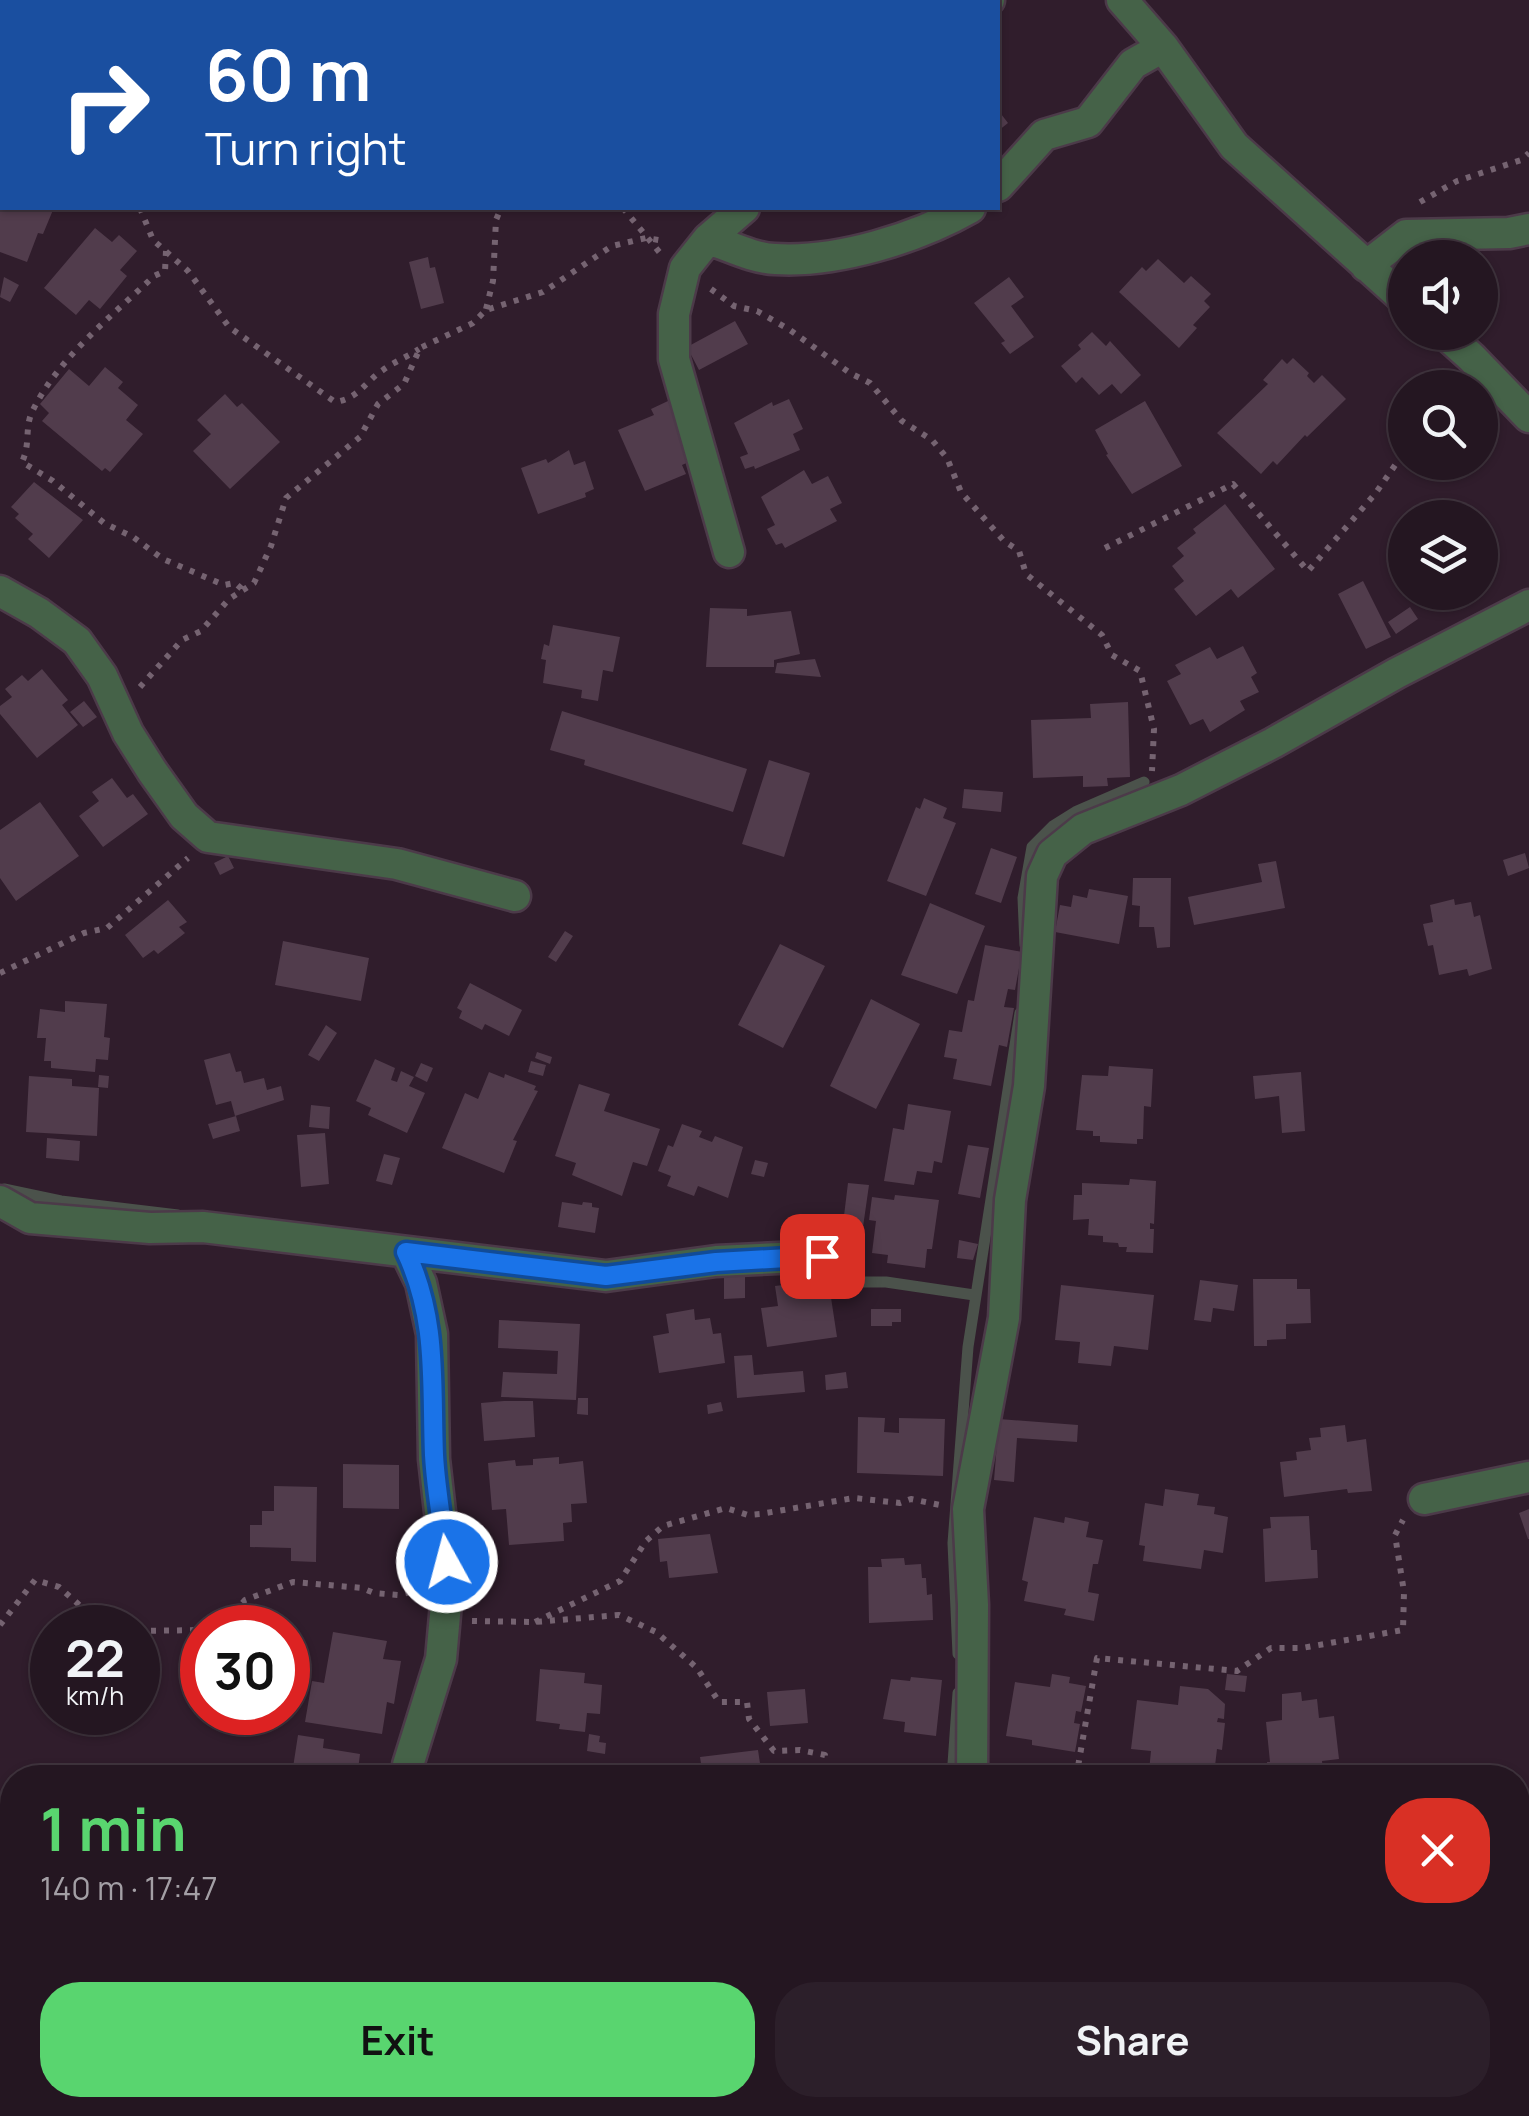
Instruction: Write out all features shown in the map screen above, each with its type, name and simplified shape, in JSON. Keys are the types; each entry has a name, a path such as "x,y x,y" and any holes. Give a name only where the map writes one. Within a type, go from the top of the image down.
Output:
{"street":[{"path":"1122,0 1162,47 1234,146 1388,285"},
{"path":"1000,184 1044,135 1088,122 1133,64 1162,47"},
{"path":"729,552 674,359 674,314 684,273 708,239 742,210"},
{"path":"708,239 744,253 775,259 832,256 934,229 967,210"},
{"path":"1366,266 1406,235 1509,234 1529,229"},
{"path":"1464,350 1529,417"},
{"path":"0,591 40,613 77,641 102,676 128,734 184,816 208,837 397,864 515,896"},
{"path":"972,1765 973,1605 968,1509 1004,1318 1010,1200 1029,1086 1042,876 1052,854 1083,829 1160,798 1273,744 1397,673 1529,605"},
{"path":"0,1201 30,1218 150,1228 204,1227 606,1276 716,1262 822,1256"},
{"path":"406,1252 421,1284 432,1334 434,1459 447,1562 441,1659 411,1765"},
{"path":"1424,1498 1529,1477"}],"path":[{"path":"1406,235 1420,202 1457,181 1521,160 1529,153"},
{"path":"141,210 153,240 188,271 229,328 335,402 365,388 379,372 420,348 473,323 486,310 543,292 612,246 646,238 687,244 708,239"},
{"path":"486,310 493,282 496,220 501,210"},
{"path":"625,210 646,238 684,273 734,306 757,312 790,330 850,374 870,383 902,421 932,440 947,458 961,492 1004,541 1019,551 1026,574 1102,635 1112,655 1140,671 1154,730 1152,776 1160,798"},
{"path":"166,251 165,271 154,276 93,333 43,392 30,414 30,445 22,462 104,523 133,537 162,559 224,585 235,583 244,590"},
{"path":"116,707 137,690 182,640 202,631 229,599 254,583 286,498 360,437 378,404 404,384 420,348"},
{"path":"1105,548 1233,484 1308,571 1388,475"},
{"path":"0,973 84,933 107,928 208,837"},
{"path":"535,1622 620,1582 646,1541 663,1526 684,1518 726,1508 748,1515 854,1498 900,1503 912,1499 968,1509"},
{"path":"1078,1765 1097,1658 1237,1671 1271,1648 1302,1648 1404,1630 1404,1592 1395,1535 1406,1515 1424,1498"},
{"path":"0,1625 35,1580 59,1587 80,1605"},
{"path":"240,1605 293,1582 398,1595 421,1588 447,1606 535,1622 618,1614 656,1632 698,1668 719,1702 747,1702 749,1719 774,1750 824,1755 825,1765"}],"building":[{"path":"1000,113 1008,123 1000,129"},
{"path":"0,210 53,210 43,234 38,233 27,262 0,252"},
{"path":"95,228 112,242 119,235 137,251 120,270 127,276 100,309 89,300 76,315 44,288"},
{"path":"428,257 430,268 435,267 444,303 421,309 409,262"},
{"path":"1158,259 1184,283 1191,276 1211,294 1204,301 1210,307 1179,348 1119,292 1142,267 1146,271"},
{"path":"4,277 19,285 10,302 0,297"},
{"path":"1009,277 1024,297 1011,306 1034,337 1010,354 1001,343 1005,341 974,303"},
{"path":"735,321 748,344 699,370 687,347"},
{"path":"1092,332 1106,346 1110,341 1141,375 1121,394 1112,384 1099,395 1082,377 1076,383 1061,366 1081,349 1078,345"},
{"path":"1293,358 1314,383 1322,375 1346,399 1277,465 1273,461 1261,474 1217,433 1268,384 1263,380 1282,359 1287,364"},
{"path":"105,367 123,382 118,388 138,405 126,420 143,434 110,472 105,468 102,471 42,421 49,413 40,404 69,369 89,386"},
{"path":"225,394 237,407 242,403 280,442 230,489 193,451 211,434 197,420"},
{"path":"789,399 803,429 793,434 800,450 755,469 745,469 740,457 748,454 734,423 772,402 773,406"},
{"path":"668,401 693,460 682,465 686,474 645,491 618,430 654,415 651,409"},
{"path":"1145,401 1182,466 1132,494 1095,430"},
{"path":"569,450 574,465 585,461 594,489 585,493 586,497 538,514 521,468 546,459 548,463"},
{"path":"804,470 812,484 828,476 842,503 830,509 837,521 785,548 782,543 776,545 767,529 775,525 761,497"},
{"path":"34,482 83,520 49,558 28,539 33,534 15,518 19,514 11,507"},
{"path":"1225,504 1275,569 1238,598 1231,589 1196,616 1174,589 1184,581 1172,566 1184,556 1177,548 1196,533 1193,529"},
{"path":"1363,581 1391,637 1366,649 1338,594"},
{"path":"710,608 747,609 747,616 791,611 800,654 774,660 774,667 706,667"},
{"path":"1406,610 1412,610 1418,619 1396,634 1388,622"},
{"path":"553,625 620,637 613,672 603,670 598,701 581,698 582,690 543,683 546,660 541,659 544,644 549,646"},
{"path":"1243,646 1257,673 1251,677 1259,692 1240,701 1245,710 1210,732 1203,719 1190,725 1167,681 1181,674 1175,665 1210,647 1217,659"},
{"path":"815,659 821,677 775,673 777,663"},
{"path":"42,669 68,700 62,705 78,725 37,758 0,714 0,706 12,697 5,689 22,675 28,681"},
{"path":"84,701 97,717 83,727 70,712"},
{"path":"1128,702 1130,777 1107,778 1108,786 1083,787 1083,776 1033,778 1031,720 1091,718 1090,704"},
{"path":"562,711 747,769 733,812 584,765 585,760 550,750"},
{"path":"769,760 810,773 784,857 742,844"},
{"path":"112,778 127,798 133,794 148,814 103,847 79,816 99,801 92,792"},
{"path":"964,789 1003,792 1001,812 962,808"},
{"path":"924,798 947,808 943,818 956,823 926,896 887,881 916,807 920,809"},
{"path":"40,802 79,856 16,901 0,878 0,830"},
{"path":"991,848 1017,857 1001,903 975,894"},
{"path":"1525,853 1529,868 1508,876 1503,860"},
{"path":"228,856 234,868 220,875 214,863"},
{"path":"1276,861 1285,908 1194,925 1188,897 1262,882 1258,864"},
{"path":"1133,878 1171,878 1170,947 1157,948 1154,927 1139,927 1140,906 1132,905"},
{"path":"1089,889 1128,896 1119,944 1055,932 1060,905 1071,907 1073,895 1087,898"},
{"path":"1454,899 1455,905 1471,902 1474,917 1480,915 1492,969 1469,976 1467,969 1439,975 1433,945 1428,946 1423,924 1433,922 1430,905"},
{"path":"168,900 187,922 179,927 185,933 158,954 154,950 143,958 125,935"},
{"path":"930,903 985,926 957,994 901,975"},
{"path":"565,931 573,936 556,962 548,957"},
{"path":"283,941 369,958 361,1001 275,985"},
{"path":"780,944 825,966 783,1048 738,1025"},
{"path":"985,945 1022,952 1015,990 1008,989 1004,1007 1014,1008 1007,1047 999,1045 991,1086 953,1079 957,1059 944,1057 949,1030 962,1032 968,1000 974,1001"},
{"path":"470,983 522,1010 509,1036 485,1024 482,1030 459,1018 462,1011 457,1008"},
{"path":"871,999 920,1024 876,1109 830,1086"},
{"path":"65,1001 107,1004 104,1037 110,1038 108,1060 96,1059 95,1072 51,1068 51,1061 44,1061 46,1038 37,1038 40,1009 65,1012"},
{"path":"326,1025 337,1033 319,1061 308,1055"},
{"path":"537,1052 552,1057 550,1064 535,1058"},
{"path":"230,1053 244,1083 264,1078 267,1090 281,1086 284,1100 235,1116 231,1101 216,1105 204,1060"},
{"path":"375,1059 395,1068 391,1080 397,1082 401,1071 414,1077 409,1086 425,1093 407,1133 368,1115 371,1108 356,1101"},
{"path":"531,1061 546,1065 543,1076 528,1072"},
{"path":"421,1063 433,1068 427,1082 415,1076"},
{"path":"1109,1066 1153,1069 1151,1107 1144,1106 1143,1139 1137,1139 1137,1144 1100,1142 1100,1136 1093,1136 1093,1131 1076,1130 1082,1075 1108,1076"},
{"path":"489,1072 536,1086 534,1090 538,1091 513,1140 517,1141 504,1173 442,1148 465,1093 478,1099"},
{"path":"1301,1072 1305,1131 1282,1133 1279,1096 1255,1099 1253,1076"},
{"path":"99,1075 109,1076 108,1088 98,1087"},
{"path":"29,1076 72,1079 72,1086 99,1088 97,1136 26,1132"},
{"path":"579,1084 610,1094 604,1111 660,1129 647,1166 633,1162 622,1196 572,1175 576,1163 555,1156"},
{"path":"908,1104 951,1111 942,1163 934,1161 932,1173 917,1171 914,1185 884,1181 893,1128 904,1130"},
{"path":"311,1105 330,1107 329,1129 309,1127"},
{"path":"236,1116 240,1131 213,1139 208,1124"},
{"path":"682,1124 702,1131 699,1137 712,1142 715,1136 743,1147 728,1198 698,1186 694,1196 667,1186 671,1176 658,1171"},
{"path":"325,1133 329,1184 301,1187 297,1135"},
{"path":"47,1138 80,1141 79,1161 46,1158"},
{"path":"968,1145 989,1148 980,1198 958,1194"},
{"path":"384,1154 400,1158 392,1185 376,1181"},
{"path":"755,1160 768,1163 764,1177 751,1174"},
{"path":"1130,1179 1156,1181 1154,1224 1150,1223 1150,1229 1154,1229 1153,1253 1126,1252 1127,1247 1119,1247 1118,1243 1103,1242 1103,1236 1088,1235 1089,1219 1073,1220 1074,1195 1082,1195 1082,1183 1129,1185"},
{"path":"848,1183 869,1185 862,1234 842,1232"},
{"path":"895,1195 939,1200 932,1249 927,1249 925,1268 887,1263 888,1255 872,1253 876,1221 869,1220 872,1197 894,1200"},
{"path":"562,1202 592,1203 592,1207 599,1208 595,1233 558,1227"},
{"path":"959,1240 978,1244 973,1260 957,1258"},
{"path":"724,1274 745,1274 745,1298 724,1299"},
{"path":"1253,1279 1297,1279 1297,1289 1310,1289 1311,1323 1286,1324 1286,1339 1267,1340 1267,1346 1254,1346"},
{"path":"1200,1280 1238,1285 1234,1311 1213,1308 1211,1322 1194,1320"},
{"path":"806,1282 808,1295 830,1291 837,1337 767,1347 761,1308 778,1306 775,1286"},
{"path":"1061,1285 1154,1295 1148,1350 1114,1346 1111,1366 1078,1363 1080,1342 1055,1340"},
{"path":"694,1309 695,1320 710,1318 713,1334 721,1333 725,1363 659,1373 653,1336 669,1333 666,1314"},
{"path":"871,1309 901,1309 901,1322 871,1326"},
{"path":"499,1320 580,1324 576,1400 501,1397 503,1372 557,1374 558,1351 498,1348"},
{"path":"752,1355 754,1375 803,1371 805,1392 737,1398 734,1356"},
{"path":"846,1372 848,1388 826,1390 825,1375"},
{"path":"578,1398 588,1398 588,1415 577,1414"},
{"path":"533,1401 535,1437 484,1441 481,1403"},
{"path":"721,1402 723,1411 708,1414 707,1405"},
{"path":"858,1417 885,1418 884,1432 899,1433 899,1418 945,1419 943,1476 857,1473"},
{"path":"999,1419 1078,1425 1077,1442 1017,1438 1014,1482 994,1480"},
{"path":"1345,1425 1347,1442 1366,1439 1372,1491 1348,1493 1347,1489 1284,1497 1280,1462 1297,1460 1296,1452 1311,1450 1309,1438 1321,1437 1320,1428"},
{"path":"559,1457 559,1464 583,1461 587,1503 571,1504 572,1522 563,1523 564,1541 509,1545 506,1509 492,1510 488,1463 515,1460 516,1466 533,1465 533,1459"},
{"path":"343,1464 399,1465 399,1509 343,1508"},
{"path":"274,1486 317,1487 316,1562 291,1561 291,1548 250,1547 250,1525 262,1525 262,1511 274,1511"},
{"path":"1165,1489 1199,1494 1197,1505 1215,1507 1214,1514 1228,1517 1223,1553 1204,1550 1201,1569 1143,1561 1145,1546 1139,1545 1145,1503 1163,1506"},
{"path":"1529,1509 1529,1539 1528,1539 1519,1513"},
{"path":"1309,1516 1311,1550 1317,1550 1318,1578 1265,1582 1263,1529 1271,1528 1270,1517"},
{"path":"1034,1517 1064,1523 1065,1517 1089,1522 1086,1537 1103,1540 1088,1592 1099,1594 1094,1621 1064,1615 1066,1609 1024,1601 1028,1582 1022,1580"},
{"path":"710,1534 718,1573 669,1578 667,1561 660,1562 658,1539"},
{"path":"904,1558 905,1565 921,1564 927,1595 932,1594 933,1620 869,1623 868,1567 882,1567 881,1559"},
{"path":"333,1632 387,1641 383,1659 401,1661 394,1704 387,1702 382,1734 310,1723 312,1681 324,1683"},
{"path":"540,1669 585,1673 584,1683 602,1685 600,1714 587,1713 585,1732 536,1721"},
{"path":"1052,1674 1070,1677 1069,1683 1086,1686 1081,1712 1076,1711 1074,1723 1080,1724 1075,1752 1006,1736 1015,1682 1050,1687"},
{"path":"1227,1674 1247,1676 1245,1692 1225,1690"},
{"path":"911,1677 942,1680 936,1736 904,1732 905,1722 883,1719 891,1679 910,1681"},
{"path":"1180,1686 1208,1689 1225,1704 1224,1719 1218,1718 1217,1722 1225,1723 1222,1750 1217,1749 1215,1765 1150,1765 1151,1751 1131,1749 1137,1700 1178,1705"},
{"path":"805,1689 808,1723 770,1726 767,1692"},
{"path":"1301,1692 1302,1701 1317,1699 1319,1718 1334,1716 1339,1759 1322,1761 1322,1765 1267,1765 1266,1722 1282,1720 1282,1694"},
{"path":"589,1734 600,1736 599,1742 606,1743 605,1754 587,1751"},
{"path":"298,1735 324,1739 323,1748 360,1754 359,1765 293,1765"},
{"path":"758,1750 760,1765 701,1765 700,1757"}],"waterway":[{"path":"1025,945 1023,898 1032,847 1053,826 1077,811 1144,782"},
{"path":"958,1654 953,1543 968,1347 1020,1013"},
{"path":"4,1189 61,1201 178,1215"},
{"path":"831,1251 839,1271 851,1282 886,1282 974,1295"},
{"path":"953,1765 958,1693"}],"route":[{"path":"447,1562 434,1459 432,1334 421,1284 406,1252 606,1276 716,1262 822,1256"}]}
